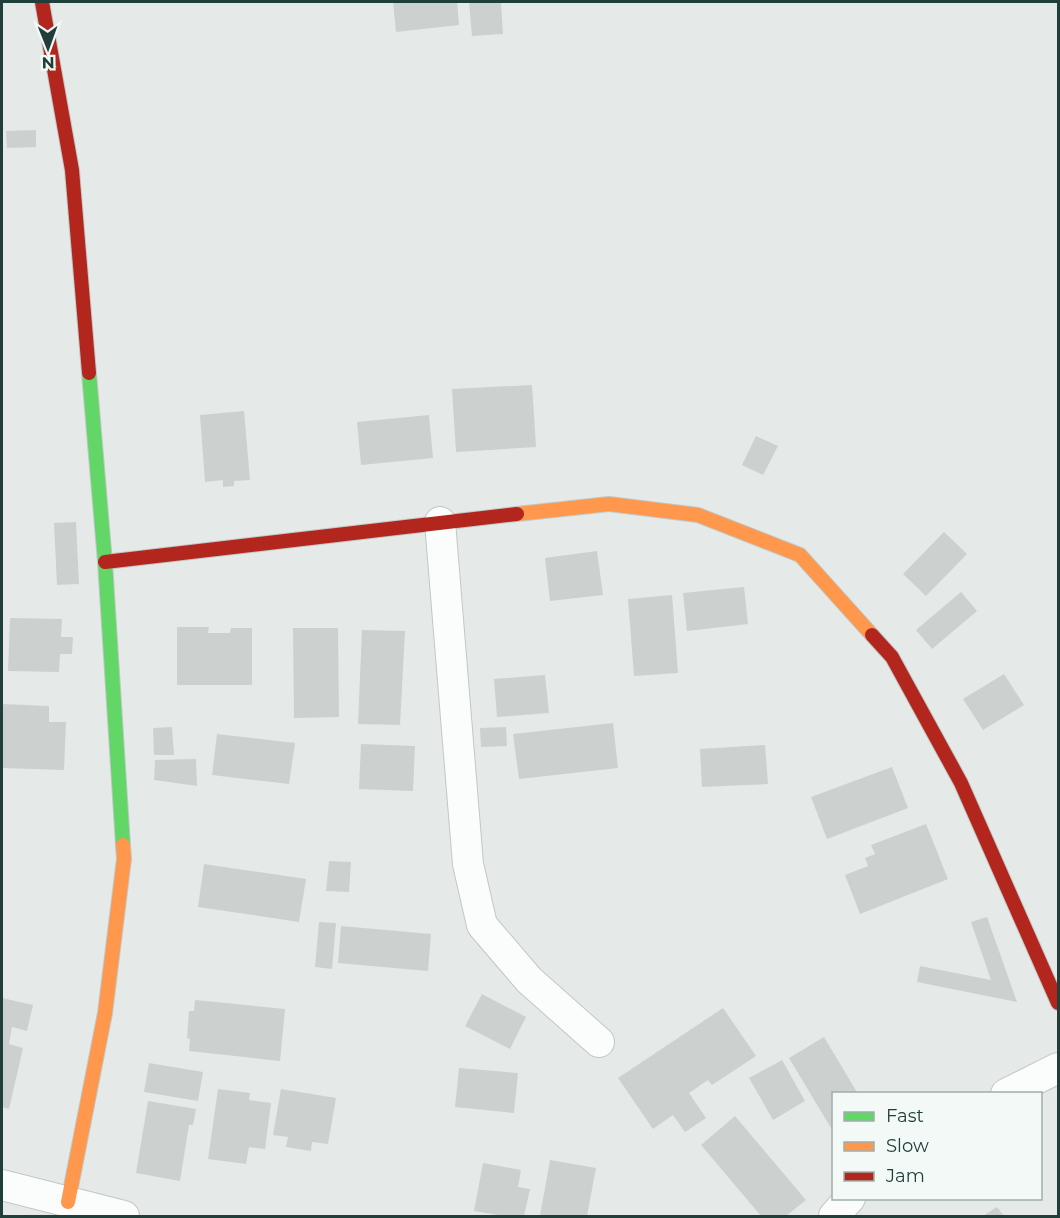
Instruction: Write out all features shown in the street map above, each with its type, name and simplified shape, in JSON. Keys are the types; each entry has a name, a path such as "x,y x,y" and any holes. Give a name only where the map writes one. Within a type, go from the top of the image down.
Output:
{"street":[{"path":"42,2 72,170 105,562 124,859 105,1013 68,1202"},
{"path":"105,562 609,504 699,515 800,555 892,657 961,783 1059,1003"},
{"path":"440,522 468,864 482,925 529,980 599,1042"},
{"path":"1010,1092 1059,1068"},
{"path":"2,1185 124,1216"},
{"path":"834,1216 848,1200"}],"building":[{"path":"393,2 457,2 459,25 396,32"},
{"path":"469,2 501,2 503,34 472,36"},
{"path":"36,130 36,147 7,148 6,131"},
{"path":"532,385 536,447 456,452 452,389"},
{"path":"244,411 250,480 234,481 234,486 223,487 223,480 205,482 200,415"},
{"path":"429,415 433,458 361,465 357,422"},
{"path":"756,436 778,446 763,475 742,465"},
{"path":"76,522 79,584 57,585 54,523"},
{"path":"944,532 967,554 926,596 903,574"},
{"path":"597,551 603,595 550,601 545,558"},
{"path":"744,587 748,624 687,631 683,593"},
{"path":"961,592 977,611 932,649 916,630"},
{"path":"672,595 678,673 634,676 628,599"},
{"path":"10,618 62,619 61,637 73,637 72,654 60,654 59,672 8,671"},
{"path":"177,627 209,627 208,633 230,633 231,628 252,628 252,685 177,685"},
{"path":"293,628 338,628 339,717 294,718"},
{"path":"362,630 405,631 400,725 358,724"},
{"path":"1004,674 1024,705 983,730 963,699"},
{"path":"545,675 549,713 497,717 494,679"},
{"path":"2,704 49,706 49,722 66,722 64,770 2,768"},
{"path":"613,723 618,768 519,779 513,734"},
{"path":"172,727 174,755 154,755 153,728"},
{"path":"506,727 507,746 481,747 480,728"},
{"path":"217,734 295,743 289,784 212,775"},
{"path":"361,744 415,746 413,791 359,789"},
{"path":"765,745 768,784 702,787 700,749"},
{"path":"196,759 197,786 154,780 155,760"},
{"path":"892,767 908,808 827,839 811,797"},
{"path":"926,824 948,879 860,914 845,875 868,866 865,858 875,854 871,845"},
{"path":"329,861 351,862 349,892 326,891"},
{"path":"204,864 306,879 299,922 198,907"},
{"path":"987,917 1017,1002 917,982 920,966 991,980 971,922"},
{"path":"319,922 336,923 332,969 315,967"},
{"path":"341,926 431,934 428,971 338,963"},
{"path":"482,994 526,1017 510,1049 465,1026"},
{"path":"2,998 33,1005 27,1031 12,1027 9,1044 23,1048 9,1109 2,1107"},
{"path":"195,1000 285,1009 280,1061 189,1051 190,1039 187,1038 189,1011 194,1011"},
{"path":"723,1008 756,1056 712,1085 708,1080 689,1093 706,1118 685,1132 673,1115 653,1129 618,1078"},
{"path":"824,1037 857,1092 832,1092 832,1130 789,1058"},
{"path":"782,1060 805,1101 773,1120 749,1078"},
{"path":"149,1063 203,1072 198,1101 144,1092"},
{"path":"459,1068 518,1073 514,1113 455,1107"},
{"path":"218,1089 250,1093 249,1100 271,1103 265,1149 249,1147 246,1164 208,1159"},
{"path":"281,1089 336,1098 328,1144 312,1142 311,1151 286,1147 288,1137 273,1135"},
{"path":"148,1101 196,1109 193,1125 189,1125 180,1181 136,1173"},
{"path":"735,1116 806,1200 786,1216 761,1216 701,1145"},
{"path":"550,1160 596,1168 587,1216 540,1216"},
{"path":"483,1163 521,1170 518,1187 530,1189 524,1216 504,1216 474,1211"},
{"path":"997,1207 1004,1216 983,1216"}],"traffic: fast":[{"path":"89,373 105,562 123,845"}],"traffic: slow":[{"path":"517,514 609,504 698,515 800,555 872,635"},
{"path":"68,1202 105,1013 124,859 123,845"}],"traffic: jam":[{"path":"42,2 72,170 89,373"},
{"path":"105,562 517,514"},
{"path":"872,635 892,657 961,783 1058,1003"}]}
